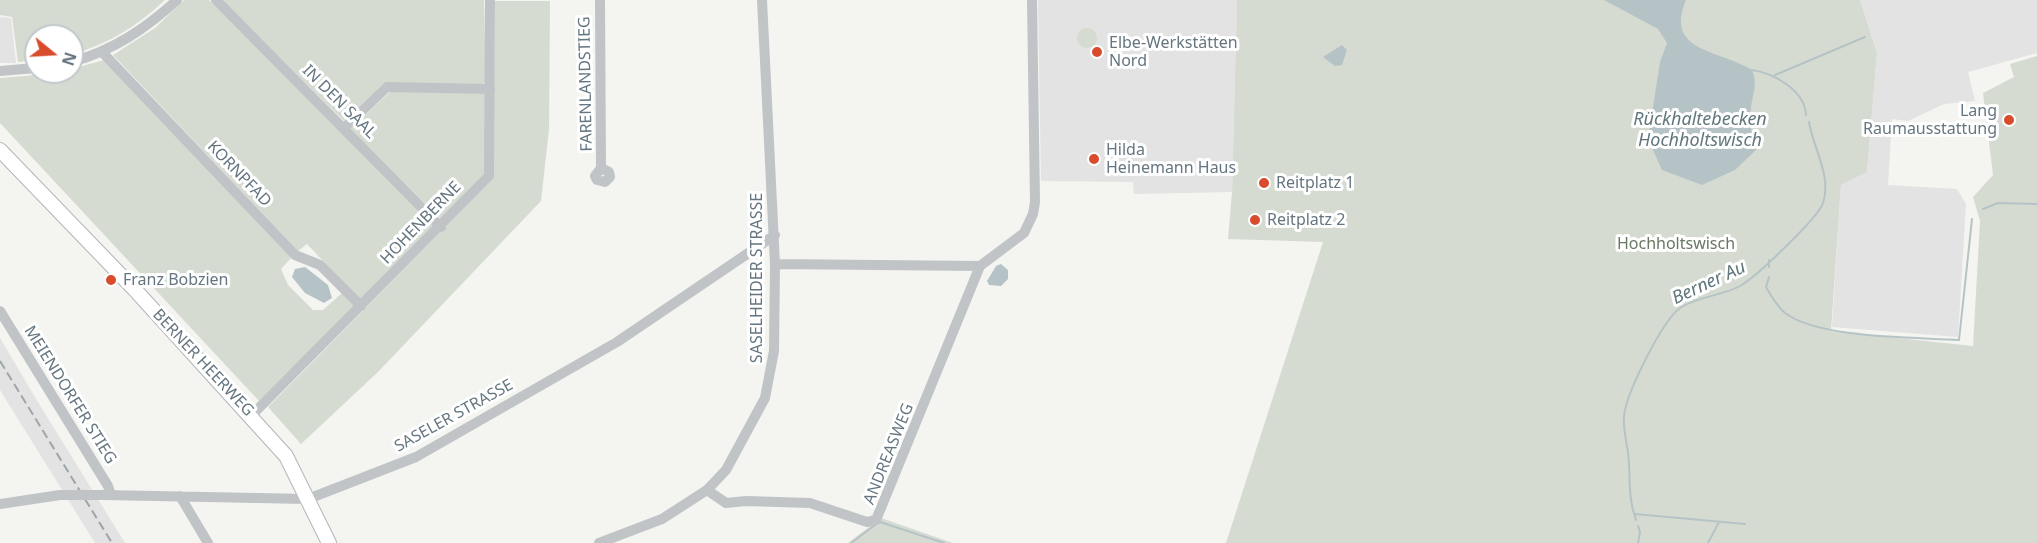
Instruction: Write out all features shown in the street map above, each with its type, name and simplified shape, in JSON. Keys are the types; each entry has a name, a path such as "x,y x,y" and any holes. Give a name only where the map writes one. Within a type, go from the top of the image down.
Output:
{"main road":[{"name":"BERNER HEERWEG","path":"0,150 137,292 285,456 329,543"}],"street":[{"path":"84,59 103,53 148,27 177,0"},
{"name":"IN DEN SAAL","path":"216,0 441,227"},
{"name":"HOHENBERNE","path":"251,416 441,227 489,176 490,0"},
{"name":"FARENLANDSTIEG","path":"600,0 602,168"},
{"name":"SASELHEIDER STRASSE","path":"599,543 662,519 707,490 726,470 765,398 774,351 775,235 762,0"},
{"path":"775,264 980,266 1024,233 1034,214 1032,0"},
{"name":"KORNPFAD","path":"103,53 295,255 320,265 361,306"},
{"path":"0,71 24,69"},
{"path":"344,128 387,87 489,89"},
{"name":"SASELER STRASSE","path":"0,504 60,495 308,499 416,457 617,342 775,235"},
{"name":"ANDREASWEG","path":"707,490 726,503 746,501 810,503 867,522 876,520 980,266"},
{"name":"MEIENDORFER STIEG","path":"0,311 108,486 107,495"},
{"path":"180,496 208,543"}],"shaded area":[{"path":"1038,0 1237,0 1232,192 1134,194 1133,182 1041,181"},
{"path":"1860,0 2037,0 2037,53 1968,72 1975,101 1944,104 1908,121 1892,119 1888,185 1957,189 1966,204 1958,337 1832,327 1841,185 1867,172 1877,53"},
{"path":"0,17 11,18 16,63 0,63"},
{"path":"0,338 125,543 95,543 0,390"}],"green space":[{"path":"0,0 165,0 122,33 84,50 84,24 24,24 24,61 18,62 12,17 0,15"},
{"path":"184,0 209,0 436,226 360,300 307,244 298,251 113,55 155,28"},
{"path":"222,0 484,0 486,81 483,84 383,84 344,121"},
{"name":"Hochholtswisch","path":"1237,0 1860,0 1877,53 1867,172 1841,185 1831,331 1973,346 1980,221 1973,197 1993,175 1983,93 2014,77 2010,64 2037,56 2037,543 1226,543 1323,242 1228,239 1232,192"},
{"path":"495,1 550,1 549,129 541,201 378,372 301,444 268,407 493,179"},
{"path":"1087,28 1094,31 1097,38 1094,45 1087,48 1080,45 1077,38 1080,31"},
{"path":"104,60 291,258 281,269 288,285 313,310 323,310 342,293 355,306 259,401 0,123 0,78 24,76 24,84 84,84 84,66"},
{"path":"393,89 483,92 486,95 484,177 442,220 350,129"},
{"path":"881,518 953,543 848,543"}],"water":[{"name":"Rückhaltebecken Hochholtswisch","path":"1604,0 1686,0 1681,17 1682,30 1688,39 1698,47 1752,70 1755,84 1750,118 1756,150 1735,170 1702,185 1662,170 1648,139 1660,62 1667,43 1658,29"},
{"path":"1342,45 1347,50 1342,65 1335,66 1323,57"},
{"path":"1001,264 1008,270 1008,279 1001,286 989,285 987,281 996,266"},
{"path":"305,267 328,285 332,298 324,303 305,293 292,277 295,269"}],"waterway":[{"path":"1775,75 1865,37"},
{"name":"Berner Au","path":"1752,70 1769,75 1786,84 1800,98 1806,115"},
{"name":"Berner Au","path":"1636,520 1630,494 1629,461 1624,430 1624,416 1631,392 1655,342 1680,308 1694,301 1733,289 1748,281 1786,247 1819,210 1825,193 1824,172 1809,122"},
{"path":"1983,209 1998,203 2037,204"},
{"path":"1769,277 1766,287 1774,301 1785,313 1801,322 1821,328 1869,335 1959,340 1972,219"},
{"name":"Berner Au","path":"1769,260 1769,267"},
{"path":"1635,514 1745,524"},
{"path":"880,522 944,543"},
{"path":"1708,543 1719,522"},
{"path":"851,543 875,525"},
{"name":"Berner Au","path":"1638,526 1640,532 1638,543"}],"railway":[{"path":"0,361 112,543"}],"place":[{"name":"Elbe-Werkstätten Nord","path":"1097,52"},
{"name":"Lang Raumausstattung","path":"2009,120"},
{"name":"Hilda Heinemann Haus","path":"1094,159"},
{"name":"Reitplatz 1","path":"1264,183"},
{"name":"Reitplatz 2","path":"1255,220"},
{"name":"Franz Bobzien","path":"111,280"}]}
